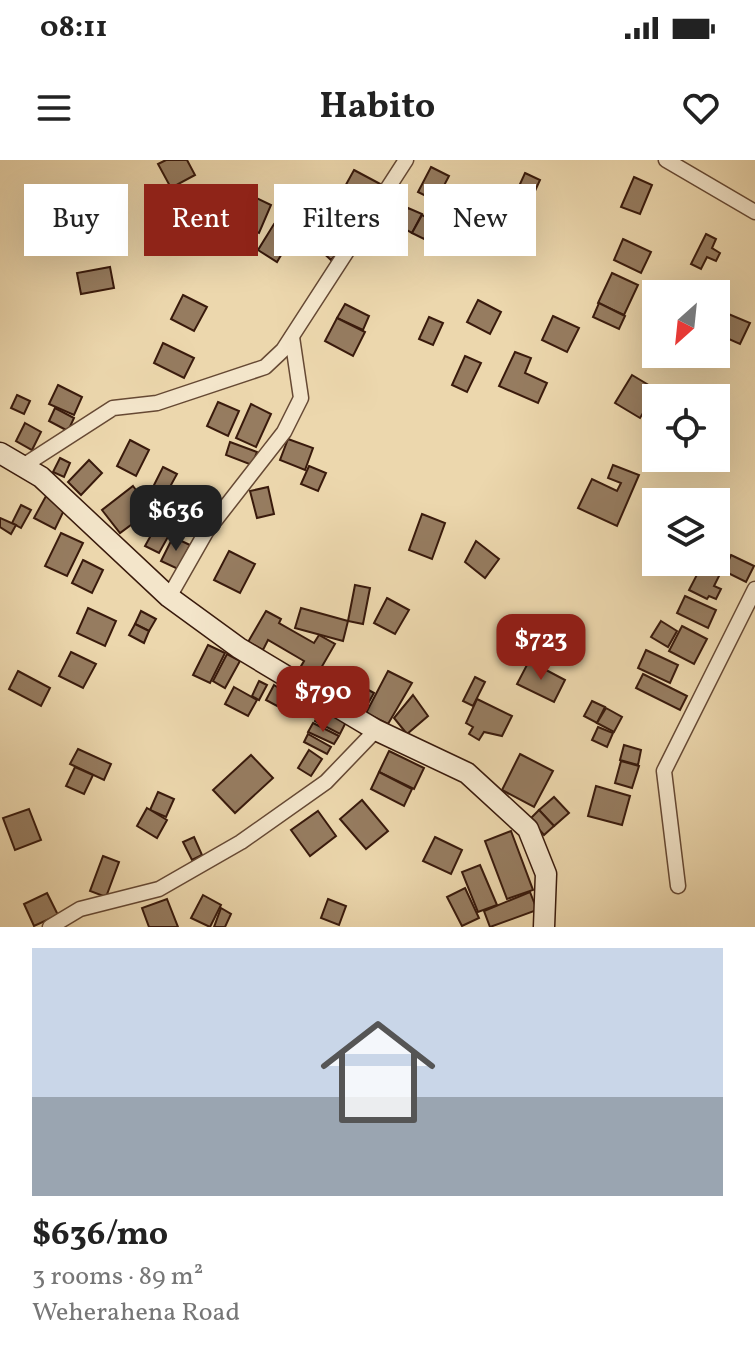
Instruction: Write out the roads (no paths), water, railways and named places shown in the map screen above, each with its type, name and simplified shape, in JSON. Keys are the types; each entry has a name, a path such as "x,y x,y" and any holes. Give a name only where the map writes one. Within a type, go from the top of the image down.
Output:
{"main road":[{"path":"0,453 41,477 169,597 239,648 376,730 467,773 528,829 546,874 544,927"}],"street":[{"path":"23,466 113,408 157,403 265,367 292,337 406,160"},
{"path":"666,160 755,212"},
{"path":"169,597 206,532 284,432 301,398 292,337"},
{"path":"678,886 664,771 755,589"},
{"path":"50,927 80,909 159,889 241,842 326,782 376,730"}]}
